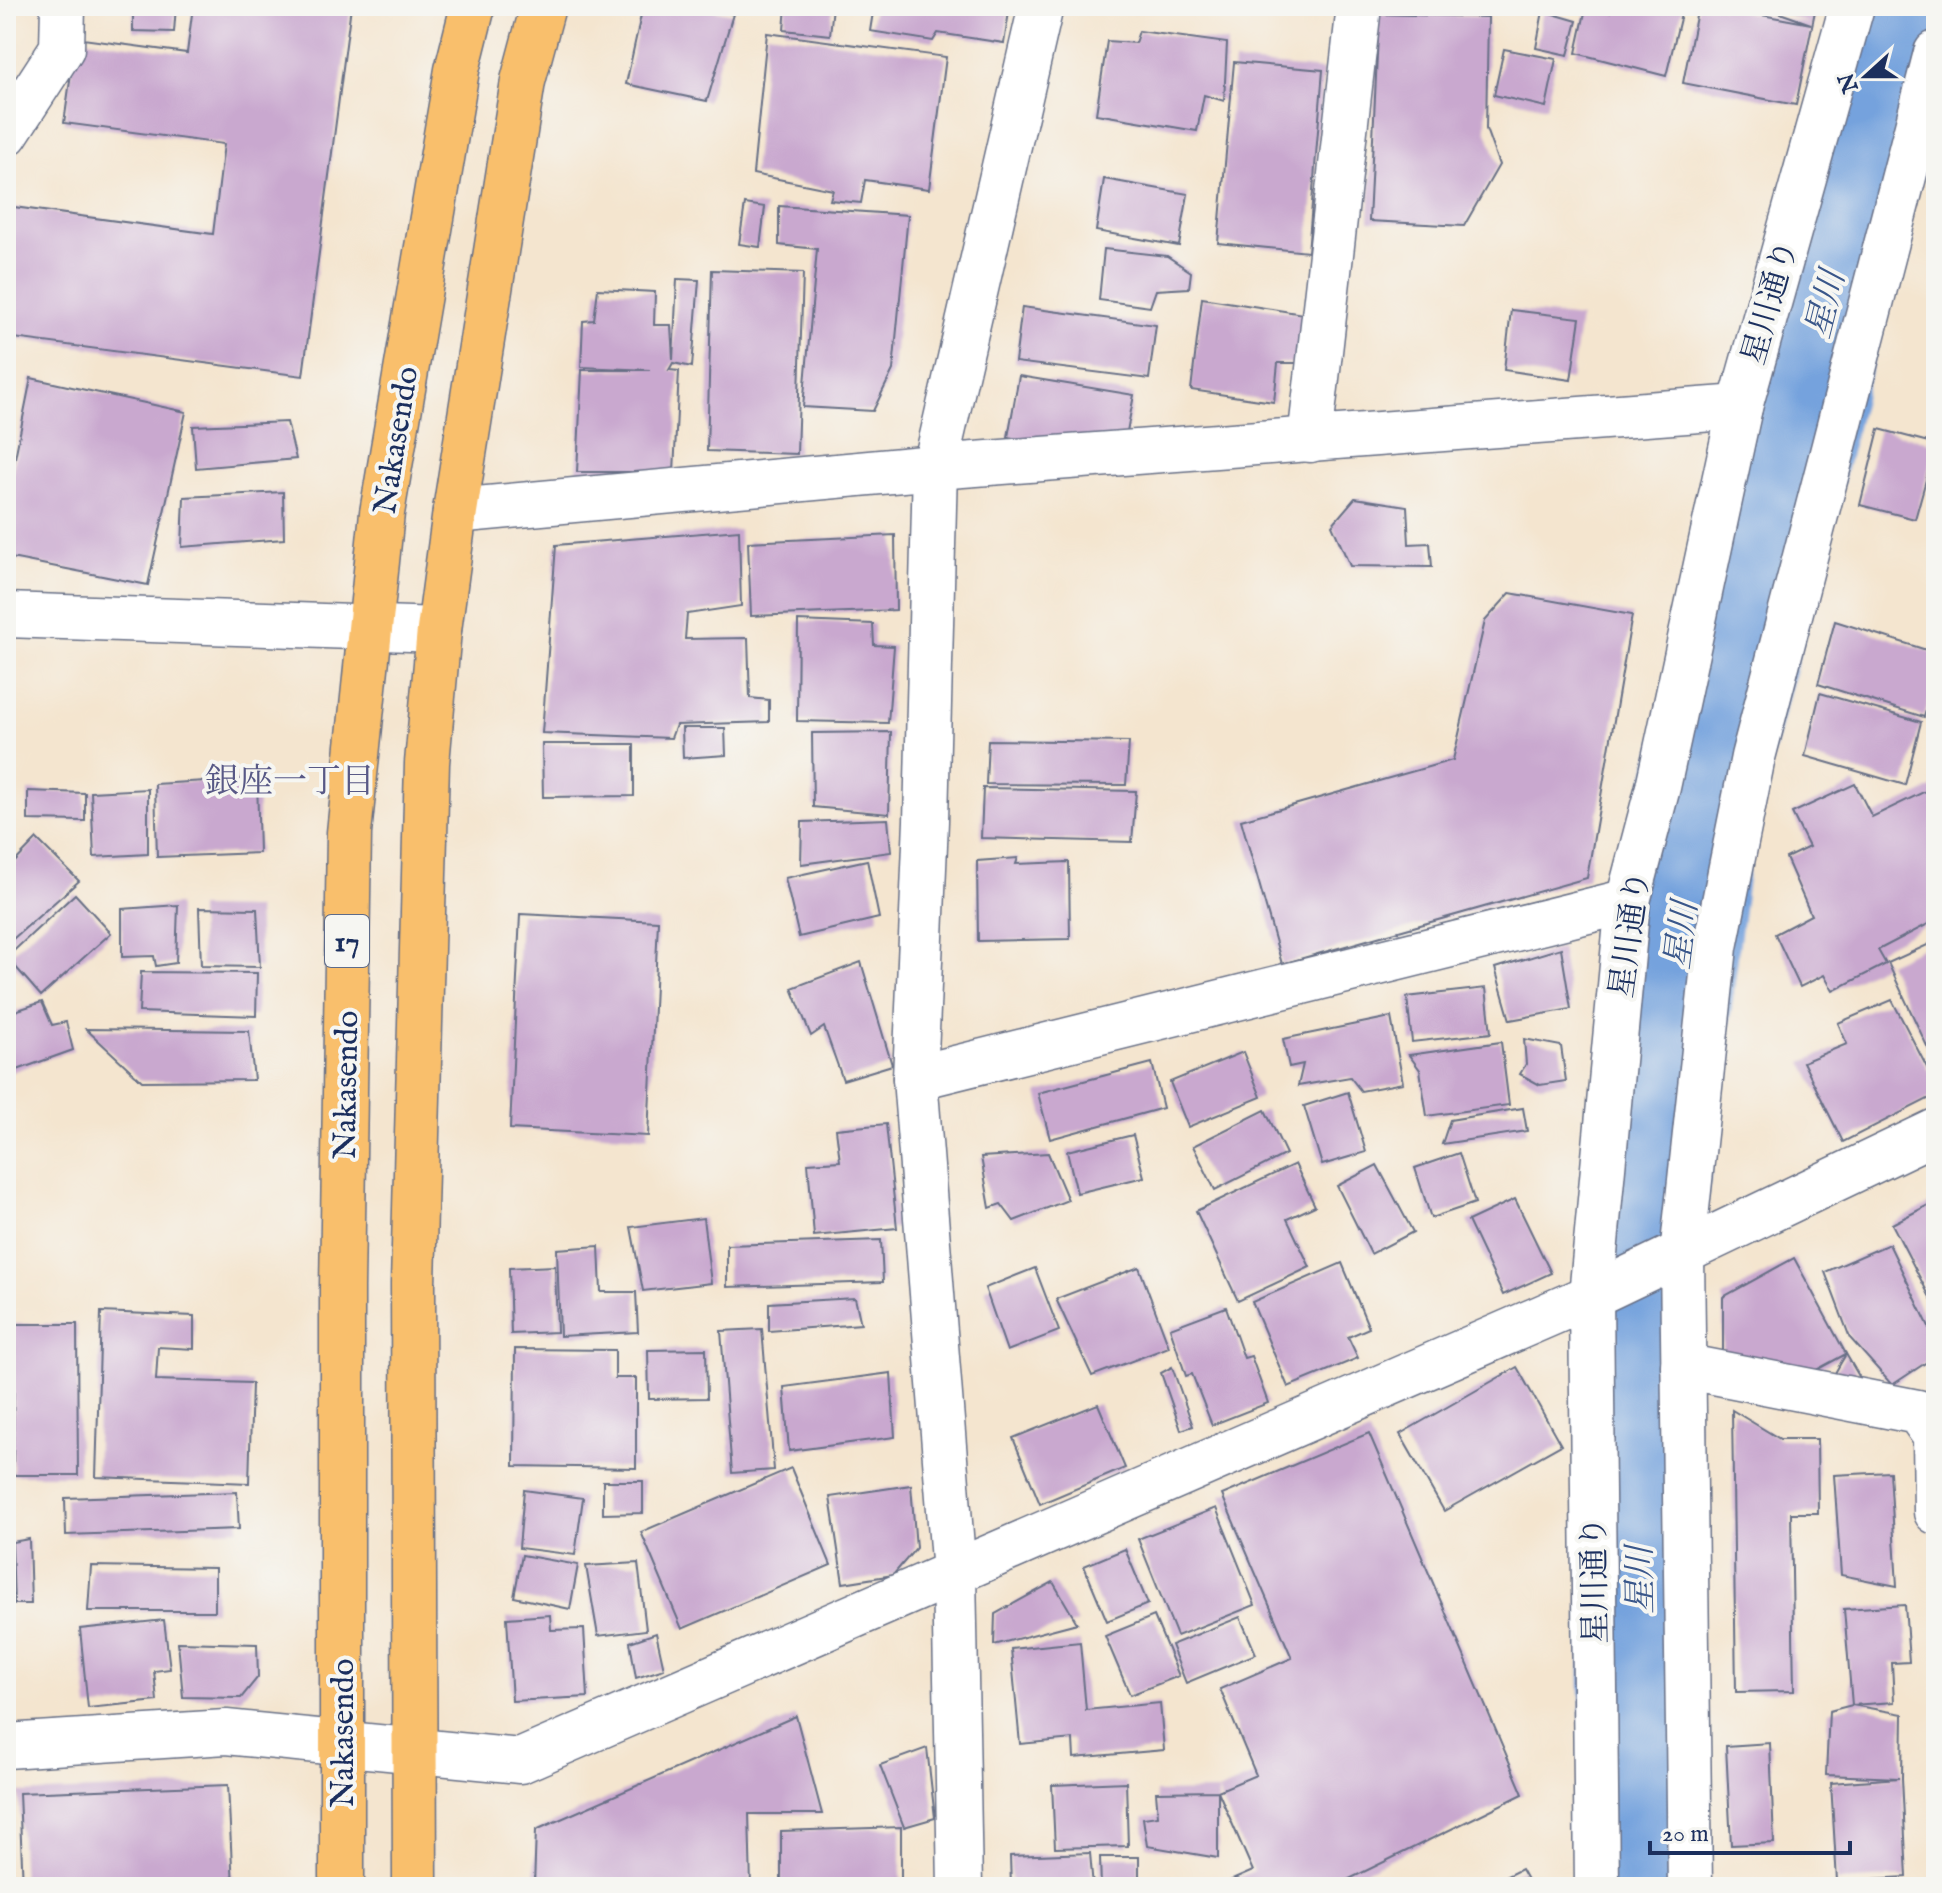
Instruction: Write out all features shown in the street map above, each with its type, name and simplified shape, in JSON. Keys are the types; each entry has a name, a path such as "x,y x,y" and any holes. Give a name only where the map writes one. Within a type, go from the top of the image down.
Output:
{"highway":[{"name":"Nakasendo","path":"342,1887 342,1288 349,848 382,513 457,70 473,6"},
{"path":"415,1887 413,1284 427,763 439,630 455,511 523,81 543,6"}],"street":[{"path":"6,134 62,48 63,6"},
{"path":"960,1887 954,1573 915,1078 926,821 935,467 1041,6"},
{"path":"1310,440 1359,6"},
{"name":"星川通り","path":"1597,1887 1591,1296 1628,901 1658,787 1740,407 1852,6"},
{"path":"1690,1887 1682,1255 1715,947 1753,757 1936,53"},
{"path":"455,511 935,467 1740,407"},
{"path":"6,615 439,630"},
{"path":"915,1078 1628,901"},
{"path":"6,1746 226,1732 520,1761 1591,1296 1936,1131"},
{"path":"1683,1366 1918,1412 1936,1436 1936,1512"}],"building":[{"path":"133,6 176,6 174,32 133,31"},
{"path":"193,6 351,6 303,376 6,337 15,259 6,258 6,206 213,234 224,144 64,123 76,38 187,53"},
{"path":"643,6 695,6 733,14 707,101 626,84"},
{"path":"786,6 833,6 830,35 784,30"},
{"path":"874,6 1010,6 1004,43 938,33 933,41 870,31"},
{"path":"1181,6 1217,6 1216,13"},
{"path":"1493,6 1538,6 1537,14"},
{"path":"1612,6 1683,6 1666,76 1576,53 1586,8 1610,12"},
{"path":"1698,6 1811,24 1760,6 1816,6 1796,105 1683,83"},
{"path":"1543,11 1577,21 1568,55 1536,48"},
{"path":"1379,14 1488,17 1486,129 1499,165 1464,226 1369,221"},
{"path":"1139,31 1227,43 1224,101 1204,95 1197,131 1096,114 1107,41 1135,43"},
{"path":"767,33 946,57 929,189 865,180 861,203 830,200 833,190 753,174"},
{"path":"1504,49 1556,59 1546,107 1494,95"},
{"path":"1234,62 1323,70 1308,252 1218,243"},
{"path":"1104,179 1188,194 1179,246 1096,231"},
{"path":"745,204 765,207 760,247 739,244"},
{"path":"779,206 908,215 893,370 873,411 803,407 817,249 779,245"},
{"path":"1104,249 1167,256 1191,272 1189,288 1156,290 1150,307 1099,300"},
{"path":"712,270 803,273 797,454 707,451"},
{"path":"677,279 699,280 692,367 673,363 669,370 679,371 674,472 577,472 582,370 650,370 581,367 583,321 594,320 598,289 655,292 654,325 671,325 673,360"},
{"path":"1202,298 1303,314 1297,363 1278,363 1274,402 1191,390"},
{"path":"1022,307 1156,325 1149,379 1015,362"},
{"path":"1511,310 1580,318 1571,380 1504,370"},
{"path":"1019,376 1134,395 1124,447 1077,451 1008,437"},
{"path":"31,378 186,412 148,585 6,557 6,503"},
{"path":"287,422 296,459 196,468 193,426"},
{"path":"1879,429 1936,444 1915,519 1860,505"},
{"path":"283,492 284,539 182,547 184,497"},
{"path":"1355,498 1407,506 1409,544 1430,543 1432,567 1350,566 1332,525"},
{"path":"739,530 741,606 687,614 685,639 748,638 750,698 769,700 769,722 676,725 671,738 542,733 556,545"},
{"path":"895,535 896,610 751,616 748,542"},
{"path":"1510,593 1632,615 1587,878 1282,964 1241,820 1453,760 1485,621"},
{"path":"798,621 873,624 874,645 894,646 888,723 797,721"},
{"path":"1835,621 1936,653 1936,679 1924,717 1818,684"},
{"path":"1820,693 1921,722 1905,785 1805,756"},
{"path":"682,728 725,728 726,755 683,758"},
{"path":"891,732 889,814 813,807 812,733"},
{"path":"988,740 1129,742 1126,785 986,784"},
{"path":"542,744 634,744 634,796 543,797"},
{"path":"257,778 259,853 157,857 155,784"},
{"path":"1855,784 1872,817 1936,786 1936,920 1878,950 1886,964 1833,991 1824,975 1800,987 1775,934 1811,915 1786,858 1809,847 1792,813"},
{"path":"983,788 1136,791 1132,842 981,838"},
{"path":"148,789 148,854 94,857 91,792"},
{"path":"28,791 85,793 85,821 28,820"},
{"path":"888,819 891,852 801,864 802,822"},
{"path":"37,839 79,881 6,945 6,871"},
{"path":"1018,858 1016,864 1069,862 1070,939 978,941 977,861"},
{"path":"867,860 879,918 799,937 785,878"},
{"path":"75,894 111,933 41,996 7,957"},
{"path":"178,905 176,963 156,966 154,956 122,957 122,909"},
{"path":"199,908 257,909 260,967 201,966"},
{"path":"520,914 658,921 648,1136 510,1129"},
{"path":"1936,941 1936,1060 1934,1061 1888,963"},
{"path":"1561,948 1571,1009 1510,1020 1495,968"},
{"path":"861,962 892,1065 843,1080 824,1027 811,1036 792,988"},
{"path":"141,972 257,973 256,1016 139,1012"},
{"path":"1486,988 1491,1033 1412,1042 1407,997"},
{"path":"1892,1000 1936,1085 1936,1095 1843,1142 1803,1062 1847,1044 1838,1023"},
{"path":"42,1002 52,1025 66,1022 73,1050 6,1074 6,1014"},
{"path":"1391,1017 1403,1083 1361,1091 1350,1077 1298,1086 1303,1064 1289,1067 1283,1039"},
{"path":"86,1029 249,1031 254,1080 142,1081"},
{"path":"1524,1039 1561,1046 1566,1081 1540,1085 1520,1074 1526,1064"},
{"path":"1501,1042 1509,1105 1427,1116 1420,1070 1409,1055"},
{"path":"1243,1052 1261,1097 1188,1127 1170,1082"},
{"path":"1152,1063 1163,1108 1050,1139 1038,1093"},
{"path":"1348,1092 1366,1152 1322,1165 1304,1106"},
{"path":"1523,1108 1527,1131 1442,1144 1450,1120"},
{"path":"1265,1110 1286,1154 1215,1190 1193,1146"},
{"path":"886,1124 897,1228 814,1236 808,1163 840,1161 836,1129"},
{"path":"1133,1135 1144,1177 1077,1193 1067,1151"},
{"path":"1048,1153 1068,1200 1014,1221 1001,1204 990,1208 981,1157"},
{"path":"1459,1153 1475,1203 1431,1218 1415,1168"},
{"path":"1295,1164 1315,1206 1287,1219 1310,1267 1238,1301 1196,1211"},
{"path":"1377,1165 1413,1232 1371,1254 1337,1186"},
{"path":"1515,1199 1551,1273 1503,1295 1468,1221"},
{"path":"1936,1201 1936,1304 1934,1305 1892,1224"},
{"path":"703,1218 711,1283 643,1291 631,1227"},
{"path":"881,1240 883,1282 727,1287 727,1245"},
{"path":"1889,1244 1936,1341 1936,1356 1892,1385 1850,1338 1825,1272"},
{"path":"599,1246 601,1292 636,1292 638,1332 560,1336 557,1249"},
{"path":"1794,1258 1846,1354 1796,1381 1723,1360 1723,1297"},
{"path":"1342,1263 1369,1328 1348,1337 1358,1358 1288,1387 1252,1302"},
{"path":"555,1266 557,1332 511,1334 509,1268"},
{"path":"1139,1267 1169,1347 1092,1376 1056,1299"},
{"path":"1035,1268 1059,1331 1007,1351 985,1288"},
{"path":"855,1298 861,1324 769,1331 769,1303"},
{"path":"1226,1307 1244,1358 1251,1356 1268,1403 1212,1425 1192,1374 1186,1376 1170,1328"},
{"path":"101,1312 194,1316 194,1349 158,1347 156,1380 252,1383 249,1483 96,1477"},
{"path":"14,1324 77,1324 78,1475 13,1475"},
{"path":"762,1329 774,1470 732,1473 721,1331"},
{"path":"515,1349 615,1350 615,1378 636,1378 636,1468 514,1466"},
{"path":"706,1349 707,1398 649,1399 648,1350"},
{"path":"1846,1354 1870,1395 1846,1397 1835,1373"},
{"path":"1172,1367 1193,1426 1181,1430 1161,1373"},
{"path":"1517,1367 1561,1445 1444,1511 1400,1434"},
{"path":"891,1373 895,1437 789,1451 784,1387"},
{"path":"1098,1404 1125,1468 1040,1504 1013,1438"},
{"path":"1732,1410 1780,1439 1817,1439 1818,1513 1791,1513 1794,1691 1736,1692"},
{"path":"1369,1433 1523,1794 1333,1887 1216,1887 1253,1871 1218,1791 1256,1775 1220,1689 1292,1658 1222,1495"},
{"path":"791,1468 831,1565 682,1629 641,1532"},
{"path":"1890,1472 1897,1586 1841,1575 1834,1475"},
{"path":"603,1481 643,1481 643,1513 603,1514"},
{"path":"911,1485 916,1548 893,1575 843,1583 830,1497"},
{"path":"524,1490 583,1498 575,1555 519,1548"},
{"path":"237,1492 239,1529 66,1535 65,1498"},
{"path":"1216,1508 1255,1605 1177,1636 1138,1539"},
{"path":"29,1539 31,1604 14,1604 12,1542"},
{"path":"1125,1549 1148,1604 1107,1621 1084,1566"},
{"path":"522,1555 578,1565 570,1609 514,1597"},
{"path":"638,1563 646,1630 598,1636 586,1566"},
{"path":"91,1566 215,1568 215,1611 88,1611"},
{"path":"1053,1582 1077,1623 994,1645 995,1614"},
{"path":"1905,1605 1909,1662 1892,1663 1894,1702 1852,1705 1844,1609"},
{"path":"550,1615 551,1630 584,1629 588,1697 512,1701 507,1618"},
{"path":"1154,1616 1179,1676 1130,1695 1105,1636"},
{"path":"1240,1617 1256,1654 1186,1683 1171,1645"},
{"path":"164,1620 170,1669 154,1671 157,1701 88,1708 80,1629"},
{"path":"656,1633 664,1669 636,1678 630,1642"},
{"path":"178,1642 257,1644 258,1677 241,1698 183,1697"},
{"path":"1080,1642 1086,1710 1160,1703 1164,1750 1074,1758 1073,1739 1020,1744 1011,1649"},
{"path":"1852,1705 1903,1714 1902,1778 1907,1877 1837,1881 1831,1783 1899,1778 1826,1775 1829,1711"},
{"path":"796,1716 822,1814 749,1814 751,1887 534,1887 536,1830"},
{"path":"1770,1743 1774,1843 1731,1845 1726,1746"},
{"path":"927,1748 935,1818 904,1827 880,1765"},
{"path":"1126,1782 1128,1846 1055,1848 1052,1785"},
{"path":"228,1785 233,1887 23,1887 19,1793"},
{"path":"1218,1791 1218,1858 1147,1846 1143,1818 1158,1816 1156,1792"},
{"path":"901,1827 901,1887 781,1887 781,1831"},
{"path":"1090,1853 1093,1887 1011,1887 1010,1856"},
{"path":"1100,1857 1139,1857 1139,1887 1101,1887"},
{"path":"1521,1869 1531,1887 1485,1887"}],"waterway":[{"name":"星川","path":"1642,1887 1636,1290 1695,818 1774,515 1898,6"}],"district":[{"name":"銀座一丁目","path":"290,780"}]}
